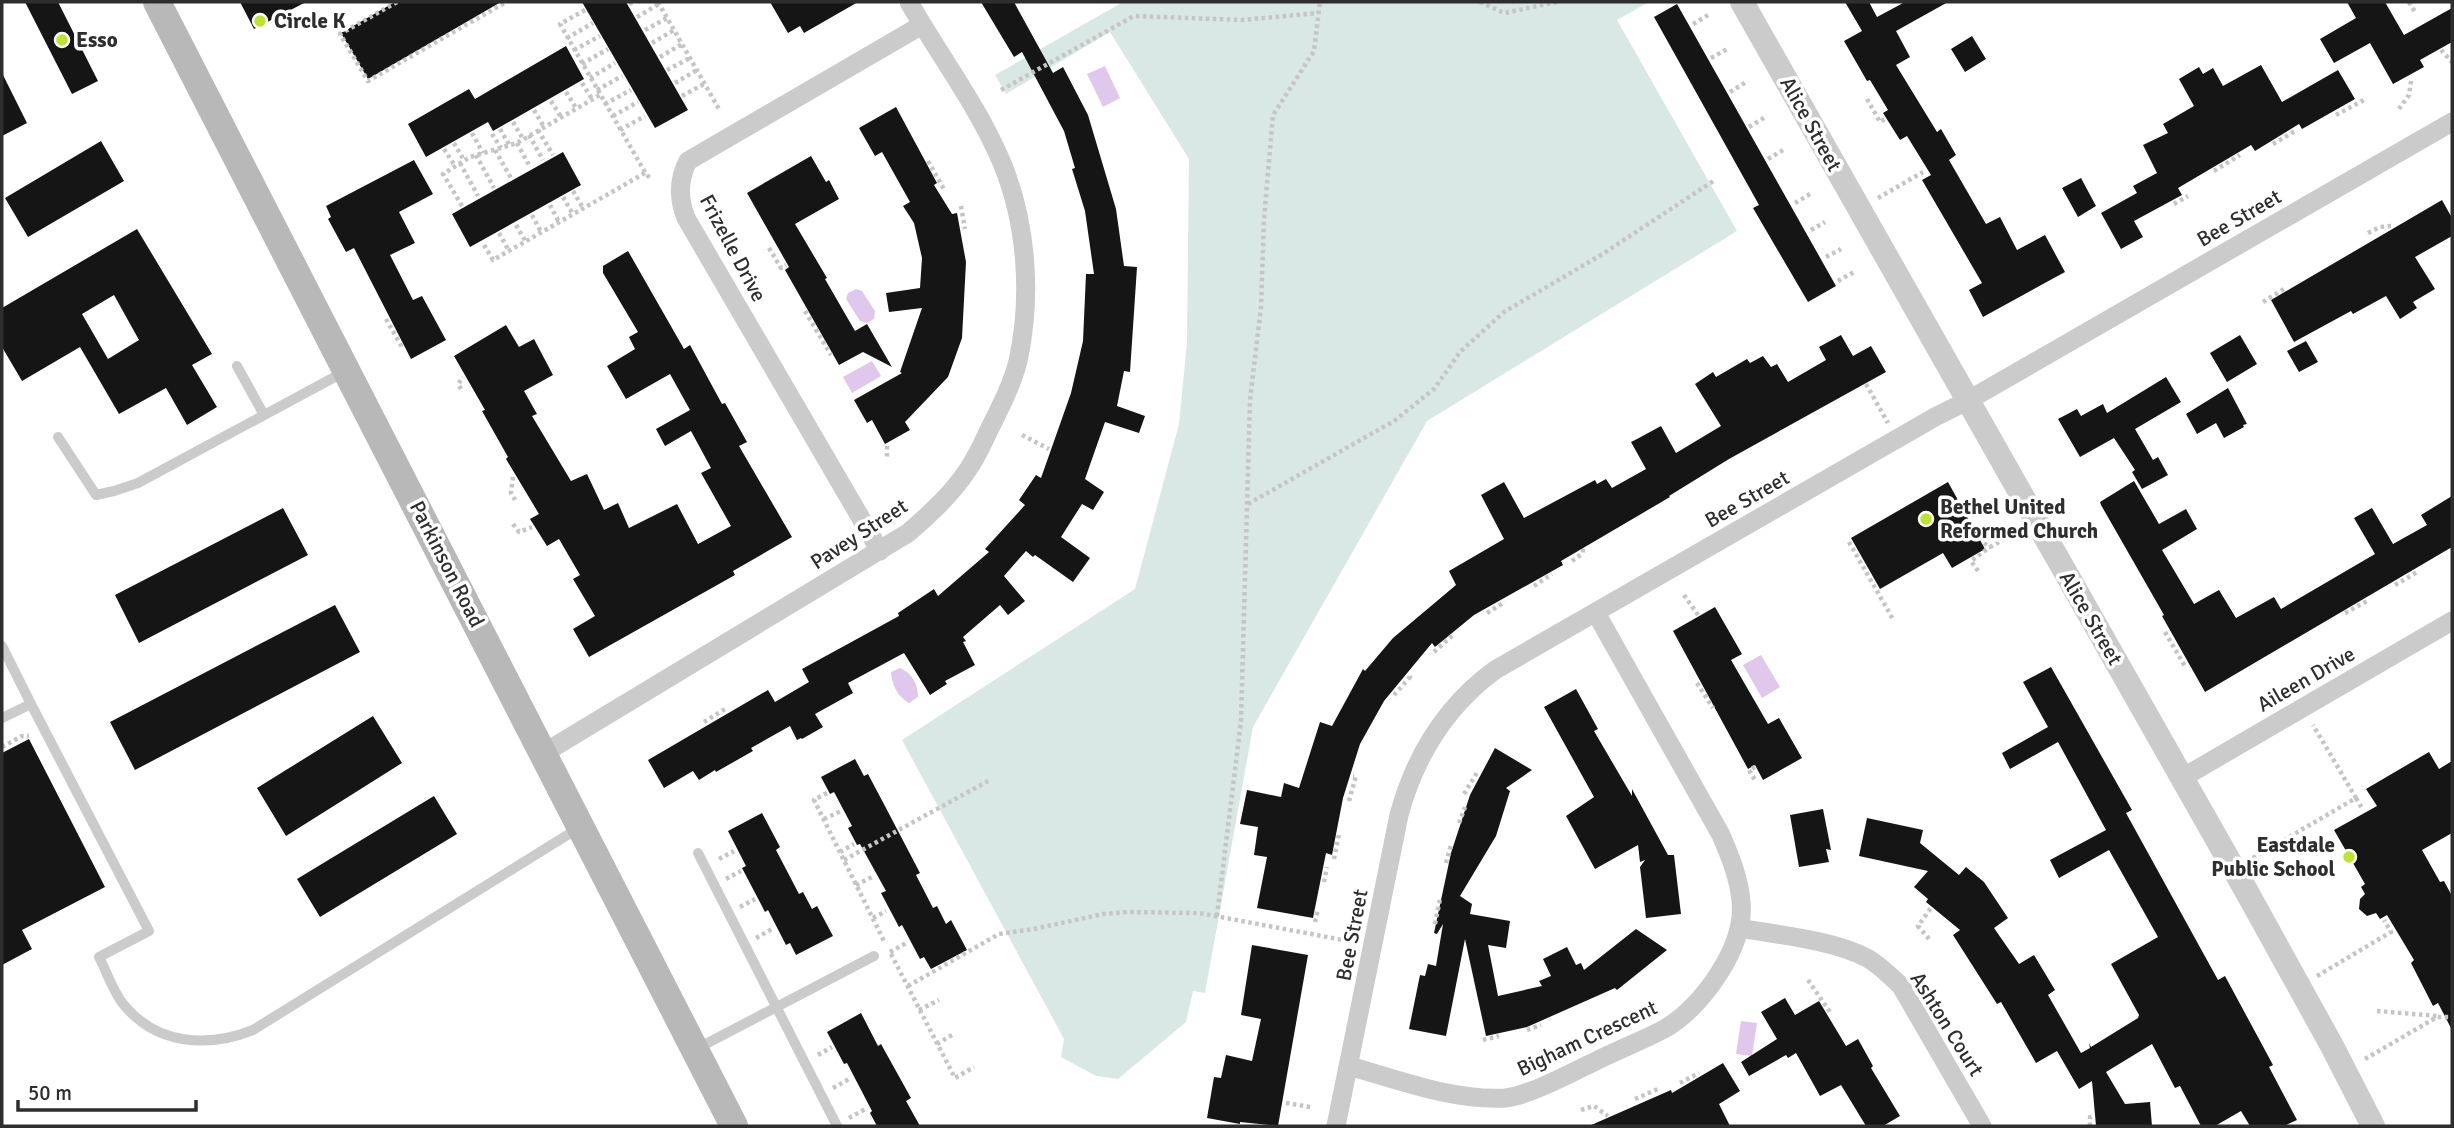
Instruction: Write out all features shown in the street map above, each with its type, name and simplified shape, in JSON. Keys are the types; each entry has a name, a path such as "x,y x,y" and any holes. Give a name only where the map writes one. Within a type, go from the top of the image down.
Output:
{"main road":[{"name":"Parkinson Road","path":"157,2 734,1126"}],"street":[{"name":"Pavey Street","path":"544,753 908,533 933,511 970,467 1011,383 1023,321 1025,273 1022,237 1007,177 986,130 909,2"},
{"name":"Alice Street","path":"1742,2 2182,778 2332,1046 2373,1126"},
{"name":"Frizelle Drive","path":"880,551 686,218 681,204 681,174 688,161 922,25"},
{"name":"Bee Street","path":"1336,1126 1400,812 1409,780 1429,740 1446,716 1480,681 2452,122"},
{"name":"Bigham Crescent","path":"1349,1066 1456,1094 1508,1098 1664,1029 1692,1008 1710,987 1734,945 1739,928 1741,902 1731,860 1721,835 1596,613"},
{"name":"Aileen Drive","path":"2182,778 2452,621"},
{"name":"Ashton Court","path":"1739,928 1843,948 1868,959 1883,970 1902,986 1982,1126"}],"lane":[{"path":"237,366 264,415"},
{"path":"58,437 96,495 114,491 138,482 347,370"},
{"path":"2,646 149,931 99,957 123,1004 156,1030 184,1040 206,1041 234,1037 253,1030 581,827"},
{"path":"2,718 32,704"},
{"path":"698,853 837,1126"},
{"path":"694,1051 874,956"}],"path":[{"path":"397,2 341,34 368,81 506,2"},
{"path":"1217,916 1241,721 1250,401 1261,307 1264,219 1273,115 1314,51 1320,2"},
{"path":"1480,2 1504,13 1557,2"},
{"path":"2409,2 2416,12"},
{"path":"637,17 658,3 719,109"},
{"path":"585,10 559,24 645,173 652,180"},
{"path":"1001,90 1134,16 1242,20 1318,13"},
{"path":"1693,24 1710,14"},
{"path":"645,30 667,18"},
{"path":"567,38 593,23"},
{"path":"652,43 674,30"},
{"path":"574,50 600,36"},
{"path":"660,57 682,44"},
{"path":"1711,58 1729,48"},
{"path":"582,64 608,49"},
{"path":"2441,50 2452,62"},
{"path":"667,70 690,58"},
{"path":"590,78 615,63"},
{"path":"675,83 696,70"},
{"path":"462,206 443,174 476,155 517,143 592,99 622,76"},
{"path":"1730,92 1748,81"},
{"path":"2399,109 2409,95 2411,81"},
{"path":"582,83 592,99"},
{"path":"682,96 704,84"},
{"path":"606,104 631,90"},
{"path":"566,92 576,108"},
{"path":"1867,99 1880,122 1885,119"},
{"path":"2336,116 2366,99"},
{"path":"551,101 561,117"},
{"path":"613,116 638,102"},
{"path":"534,110 553,155"},
{"path":"620,130 645,116"},
{"path":"1749,127 1767,116"},
{"path":"513,122 523,139"},
{"path":"500,129 510,146"},
{"path":"2273,144 2295,131"},
{"path":"472,133 483,153"},
{"path":"492,134 511,178"},
{"path":"529,135 543,160"},
{"path":"454,143 459,163 478,196"},
{"path":"517,143 530,167"},
{"path":"444,149 459,163"},
{"path":"1768,159 1785,149"},
{"path":"476,155 494,188"},
{"path":"2214,170 2240,155"},
{"path":"928,161 944,191"},
{"path":"1876,199 1923,172"},
{"path":"484,245 493,260 645,173"},
{"path":"1248,504 1394,421 1434,389 1460,352 1504,312 1601,256 1715,180"},
{"path":"573,191 583,208"},
{"path":"1795,203 1810,194"},
{"path":"2174,204 2188,195"},
{"path":"564,197 573,214"},
{"path":"550,205 559,222"},
{"path":"961,206 965,229"},
{"path":"531,215 541,232"},
{"path":"1811,230 1825,222"},
{"path":"516,225 526,242"},
{"path":"2368,233 2380,227 2391,226"},
{"path":"499,233 509,251"},
{"path":"769,248 781,268 786,265"},
{"path":"1826,257 1841,249"},
{"path":"1838,281 1854,272"},
{"path":"2263,302 2284,289"},
{"path":"805,311 831,355"},
{"path":"386,319 402,347"},
{"path":"461,389 458,384 463,377"},
{"path":"1866,384 1897,439"},
{"path":"1022,435 1049,449"},
{"path":"887,446 887,460"},
{"path":"513,477 511,493 515,500"},
{"path":"513,524 519,533 532,527"},
{"path":"1978,571 1971,561 2003,540"},
{"path":"1849,542 1894,621"},
{"path":"1984,543 1990,547"},
{"path":"1572,561 1583,553 1583,548"},
{"path":"2395,585 2419,570"},
{"path":"1534,586 1552,574"},
{"path":"1684,595 1698,615"},
{"path":"2345,613 2369,600"},
{"path":"1487,613 1505,602"},
{"path":"2165,632 2186,668"},
{"path":"1434,652 1453,635"},
{"path":"1394,695 1410,677 1408,675"},
{"path":"1697,683 1713,708"},
{"path":"704,722 725,709"},
{"path":"2312,724 2363,810"},
{"path":"1755,767 1749,770 1755,779"},
{"path":"1464,794 1478,771"},
{"path":"1349,801 1356,776 1353,776"},
{"path":"844,860 990,780"},
{"path":"814,800 827,793"},
{"path":"2246,862 2356,798"},
{"path":"1459,823 1465,807"},
{"path":"824,820 841,811"},
{"path":"1334,859 1339,834"},
{"path":"840,852 854,844"},
{"path":"1446,863 1451,845"},
{"path":"1324,882 1327,867"},
{"path":"856,885 872,877"},
{"path":"1435,924 1440,899"},
{"path":"1929,939 1918,926 1931,908"},
{"path":"1315,922 1318,909"},
{"path":"873,918 886,911"},
{"path":"908,986 999,934 1103,914 1199,913 1373,946"},
{"path":"2312,980 2391,932 2384,920"},
{"path":"890,952 908,942"},
{"path":"1808,980 1830,1012"},
{"path":"919,1010 939,1000"},
{"path":"2377,1011 2452,1017"},
{"path":"2358,1063 2437,1017"},
{"path":"1527,1030 1541,1025"},
{"path":"937,1044 952,1035"},
{"path":"1483,1040 1499,1036"},
{"path":"1680,1083 1699,1073"},
{"path":"1635,1099 1658,1089"},
{"path":"1286,1103 1310,1107"},
{"path":"1581,1110 1594,1106 1608,1116"},
{"path":"2090,1126 2090,1117 2093,1117"}],"shaded area":[{"path":"1123,2 1649,2 1617,20 1737,231 1427,421 1253,727 1205,993 1193,991 1186,1022 1118,1079 1096,1076 1061,1057 1064,1039 902,740 1135,589 1179,424 1187,342 1189,159 1110,32 1006,94 995,75"},
{"path":"1105,66 1120,98 1103,107 1087,74"},
{"path":"856,289 862,291 875,311 874,319 867,323 860,321 846,299 848,293"},
{"path":"872,361 881,376 852,393 843,377"},
{"path":"1761,655 1780,687 1762,698 1743,665"},
{"path":"900,668 911,676 917,688 918,697 909,703 898,694 893,681 891,672"},
{"path":"1741,1021 1757,1023 1752,1056 1736,1054"}],"building":[{"path":"25,2 58,2 98,81 72,94"},
{"name":"Circle K","path":"240,2 306,2 254,29"},
{"path":"395,2 501,2 368,79 341,33"},
{"path":"582,2 626,2 688,110 655,128"},
{"path":"770,2 858,2 804,33 800,26 788,33"},
{"path":"981,2 1014,2 1053,73 1063,67 1088,115 1116,209 1124,266 1137,267 1130,372 1124,371 1117,406 1145,416 1139,433 1105,422 1085,479 1104,492 1093,510 1082,504 1061,537 1090,558 1073,582 1026,551 1004,576 1025,601 1008,615 1000,605 963,637 975,665 945,681 947,684 930,695 904,653 848,683 853,693 815,714 823,727 802,739 797,740 790,726 716,772 715,770 699,780 693,771 664,788 648,760 768,690 775,702 809,682 802,669 899,616 898,613 934,589 938,596 989,552 985,549 1025,505 1019,500 1036,475 1041,478 1071,393 1083,341 1086,274 1094,274 1085,211 1064,131 1022,52 1014,57"},
{"path":"1845,2 1869,2 1877,17 1905,2 1948,2 1896,31 1910,57 1896,65 1937,132 1941,129 1956,155 1949,160 1986,224 2000,217 2017,250 2045,235 2065,272 1983,317 1969,290 1982,283 1922,180 1931,175 1907,136 1900,140 1883,113 1888,110 1870,80 1867,81 1844,41 1862,31"},
{"path":"2347,2 2385,2 2404,35 2452,8 2452,42 2420,60 2424,67 2393,84 2370,43 2334,63 2320,39 2356,18"},
{"path":"1677,4 1836,286 1808,302 1753,208 1759,205 1654,17"},
{"path":"1972,36 1986,59 1965,72 1951,49"},
{"path":"566,46 584,79 493,131 488,122 426,157 408,124 469,89 475,99"},
{"path":"2261,65 2282,102 2338,70 2355,99 2302,129 2299,124 2255,151 2251,145 2178,188 2182,195 2134,221 2143,237 2121,249 2101,213 2137,193 2133,186 2157,173 2143,145 2168,133 2163,124 2194,106 2179,79 2199,67 2203,74 2213,68 2223,86"},
{"path":"2,73 27,123 2,136"},
{"path":"896,107 937,183 934,185 952,214 957,213 966,262 962,338 948,377 905,422 910,430 885,444 872,420 867,423 854,400 902,373 900,372 922,308 889,312 886,293 920,288 922,258 914,223 903,206 910,202 882,152 875,156 859,128"},
{"path":"101,141 124,181 28,237 5,198"},
{"path":"563,152 581,185 470,247 452,214"},
{"path":"811,156 839,199 795,224 855,331 867,324 892,367 863,352 839,365 785,270 789,267 747,193"},
{"path":"414,160 433,194 399,212 415,243 390,255 413,300 422,296 446,340 411,359 354,248 346,252 328,219 331,217 326,206"},
{"path":"2081,178 2096,206 2078,217 2062,188"},
{"path":"2442,200 2452,218 2452,236 2415,257 2435,289 2413,302 2417,308 2400,319 2386,296 2353,314 2351,311 2294,342 2271,300"},
{"path":"137,229 212,354 192,365 217,407 187,425 166,388 119,414 80,347 22,381 2,347 2,308","holes":["114,295 139,340 108,359 82,314"]},
{"path":"628,251 684,349 690,345 722,404 725,403 747,442 739,446 792,537 733,571 735,575 589,657 573,629 595,616 573,579 580,575 559,539 547,546 530,519 539,514 506,459 508,457 482,411 485,410 454,356 506,325 519,347 534,339 553,375 524,391 537,414 532,416 571,481 587,474 604,510 618,503 629,528 677,504 698,544 731,526 701,473 711,468 691,431 665,446 656,429 690,410 670,374 626,399 607,366 635,349 629,337 638,332 603,273 603,266"},
{"path":"1841,335 1853,356 1871,346 1886,372 1729,459 1561,561 1563,565 1474,615 1435,647 1432,643 1384,701 1360,744 1343,798 1332,855 1326,853 1313,918 1257,908 1267,857 1254,855 1258,827 1240,824 1247,790 1281,797 1284,783 1299,788 1320,722 1332,726 1363,669 1365,671 1393,638 1456,585 1449,571 1504,539 1481,495 1504,482 1524,518 1595,480 1597,484 1606,479 1612,488 1646,469 1631,442 1661,426 1676,453 1721,426 1695,384 1713,372 1716,377 1747,359 1750,363 1763,356 1771,367 1777,364 1788,382 1826,360 1819,347"},
{"path":"2240,335 2257,364 2227,382 2210,353"},
{"path":"2306,341 2318,362 2299,372 2287,351"},
{"path":"2166,377 2181,402 2135,429 2153,460 2158,457 2168,475 2142,489 2132,472 2135,470 2114,438 2080,457 2058,419 2077,409 2081,416 2103,404 2107,413"},
{"path":"2228,388 2247,424 2224,438 2216,423 2197,434 2186,414"},
{"path":"2134,481 2159,524 2186,509 2197,529 2162,550 2194,604 2219,590 2236,618 2274,597 2281,609 2375,554 2354,518 2372,508 2393,544 2427,525 2421,515 2452,496 2452,547 2205,692 2101,505 2100,502"},
{"name":"Bethel United Reformed Church","path":"1948,482 1985,549 1952,568 1943,553 1880,589 1851,538"},
{"path":"283,508 308,555 139,643 115,595"},
{"path":"335,605 360,652 135,770 110,722"},
{"path":"1715,607 1742,654 1731,660 1768,724 1779,718 1802,758 1763,780 1755,765 1748,769 1673,631"},
{"path":"2051,667 2132,810 2126,813 2218,980 2225,976 2273,1065 2269,1067 2297,1120 2284,1126 2250,1126 2241,1111 2215,1126 2201,1126 2180,1086 2175,1088 2152,1044 2106,1072 2125,1104 2150,1102 2152,1126 2096,1126 2092,1081 2079,1089 2057,1051 2036,1063 2001,1002 1997,1004 1953,935 1960,930 1926,902 1928,899 1914,887 1928,871 1859,856 1867,818 1923,830 1920,843 1959,875 1966,867 1984,882 2008,918 1994,928 2019,964 2034,955 2055,990 2048,995 2081,1053 2090,1048 2089,1043 2091,1047 2138,1018 2139,1015 2111,964 2158,937 2109,850 2059,878 2050,860 2106,830 2058,742 2010,769 2002,753 2048,727 2023,682"},
{"path":"1576,689 1598,729 1594,731 1632,796 1632,789 1668,855 1674,855 1681,914 1646,918 1640,867 1645,860 1640,862 1638,845 1595,869 1566,816 1594,797 1544,707"},
{"path":"373,716 402,763 286,836 257,788"},
{"path":"29,739 105,887 22,930 32,949 2,965 2,753"},
{"path":"1495,748 1532,770 1506,788 1510,791 1496,836 1460,896 1472,904 1470,914 1510,921 1506,948 1488,945 1498,996 1542,986 1539,981 1551,976 1543,959 1567,947 1576,965 1581,963 1584,970 1636,929 1667,950 1617,990 1615,988 1527,1027 1486,1036 1465,939 1446,1036 1409,1029 1420,975 1425,976 1428,964 1436,966 1443,924 1437,934 1434,933 1451,853 1470,795"},
{"path":"2429,752 2439,769 2452,761 2452,833 2422,850 2440,882 2444,881 2452,896 2452,1030 2438,1003 2433,1006 2411,963 2414,960 2387,915 2380,919 2376,913 2367,916 2359,909 2360,899 2365,894 2361,887 2365,884 2334,830 2377,806 2366,789"},
{"path":"855,759 864,776 868,774 886,808 920,873 916,875 933,908 937,906 946,924 951,920 967,950 931,969 924,957 920,959 902,925 899,927 881,893 886,891 848,828 852,826 834,792 830,794 821,777"},
{"path":"434,796 457,834 320,917 297,879"},
{"path":"1823,809 1831,850 1826,849 1829,862 1799,867 1790,815"},
{"path":"762,813 780,847 776,850 799,894 803,892 812,909 817,906 833,936 796,955 790,943 786,945 768,910 765,912 742,868 746,866 728,831"},
{"path":"1252,945 1308,955 1278,1126 1240,1124 1207,1118 1214,1077 1221,1078 1226,1055 1252,1061 1261,1019 1241,1015"},
{"path":"1785,998 1795,1015 1819,1001 1846,1046 1858,1039 1873,1066 1871,1068 1900,1116 1883,1126 1866,1126 1841,1085 1820,1096 1796,1053 1788,1058 1786,1055 1749,1076 1741,1062 1777,1039 1761,1012"},
{"path":"861,1013 911,1098 906,1101 920,1126 877,1126 847,1063 844,1064 827,1032"},
{"path":"1723,1063 1740,1091 1719,1104 1730,1126 1589,1126 1671,1090 1672,1093"}],"place":[{"name":"Circle K","path":"260,21"},
{"name":"Esso","path":"62,40"},
{"name":"Bethel United Reformed Church","path":"1926,519"},
{"name":"Eastdale Public School","path":"2349,857"}]}
